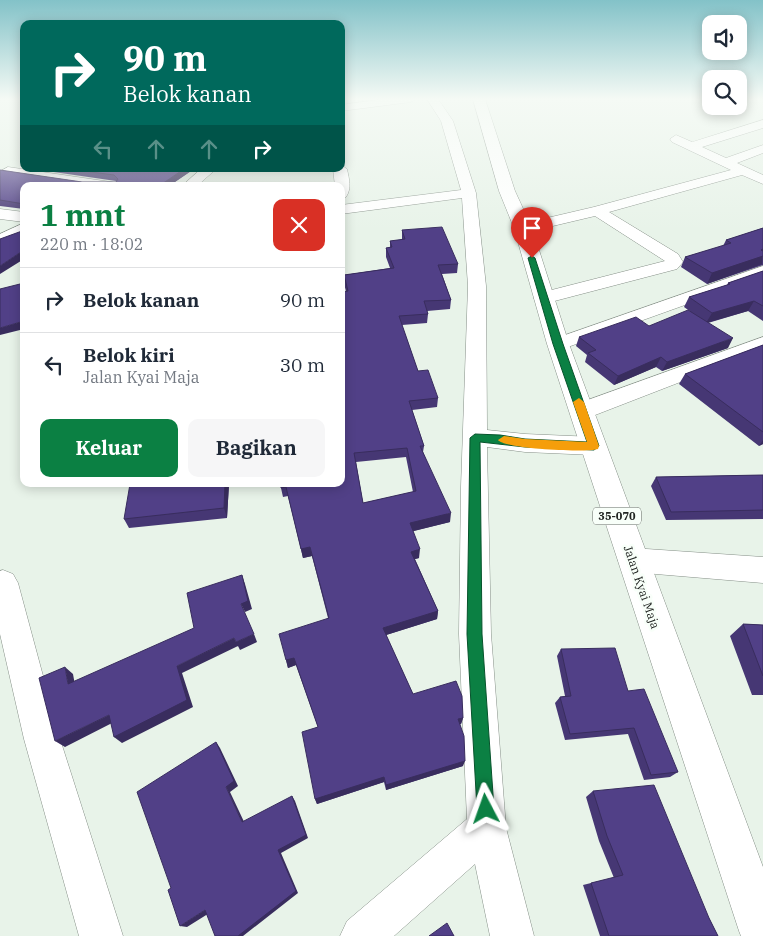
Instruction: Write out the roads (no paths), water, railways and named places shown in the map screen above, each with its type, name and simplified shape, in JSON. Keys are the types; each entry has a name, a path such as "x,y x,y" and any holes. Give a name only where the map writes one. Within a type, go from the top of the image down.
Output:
{"main road":[{"name":"Jalan Kyai Maja","path":"492,143 507,190 523,228 558,344 632,560 763,930"}],"street":[{"path":"454,143 469,193 487,439 474,634 487,828 512,936"},
{"path":"684,143 763,180"},
{"path":"691,146 702,143"},
{"path":"726,162 763,149"},
{"path":"4,172 20,166"},
{"path":"523,228 597,211 743,171"},
{"path":"4,172 81,182"},
{"path":"194,182 205,172"},
{"path":"345,209 469,193"},
{"path":"543,298 670,265 674,262 672,258 597,211"},
{"path":"0,214 20,216"},
{"path":"0,241 20,230"},
{"path":"558,344 763,271"},
{"path":"582,410 763,343"},
{"path":"487,439 525,443 594,446"},
{"path":"632,560 763,570"},
{"path":"2,583 42,739 101,936"},
{"path":"362,936 487,828"}]}
